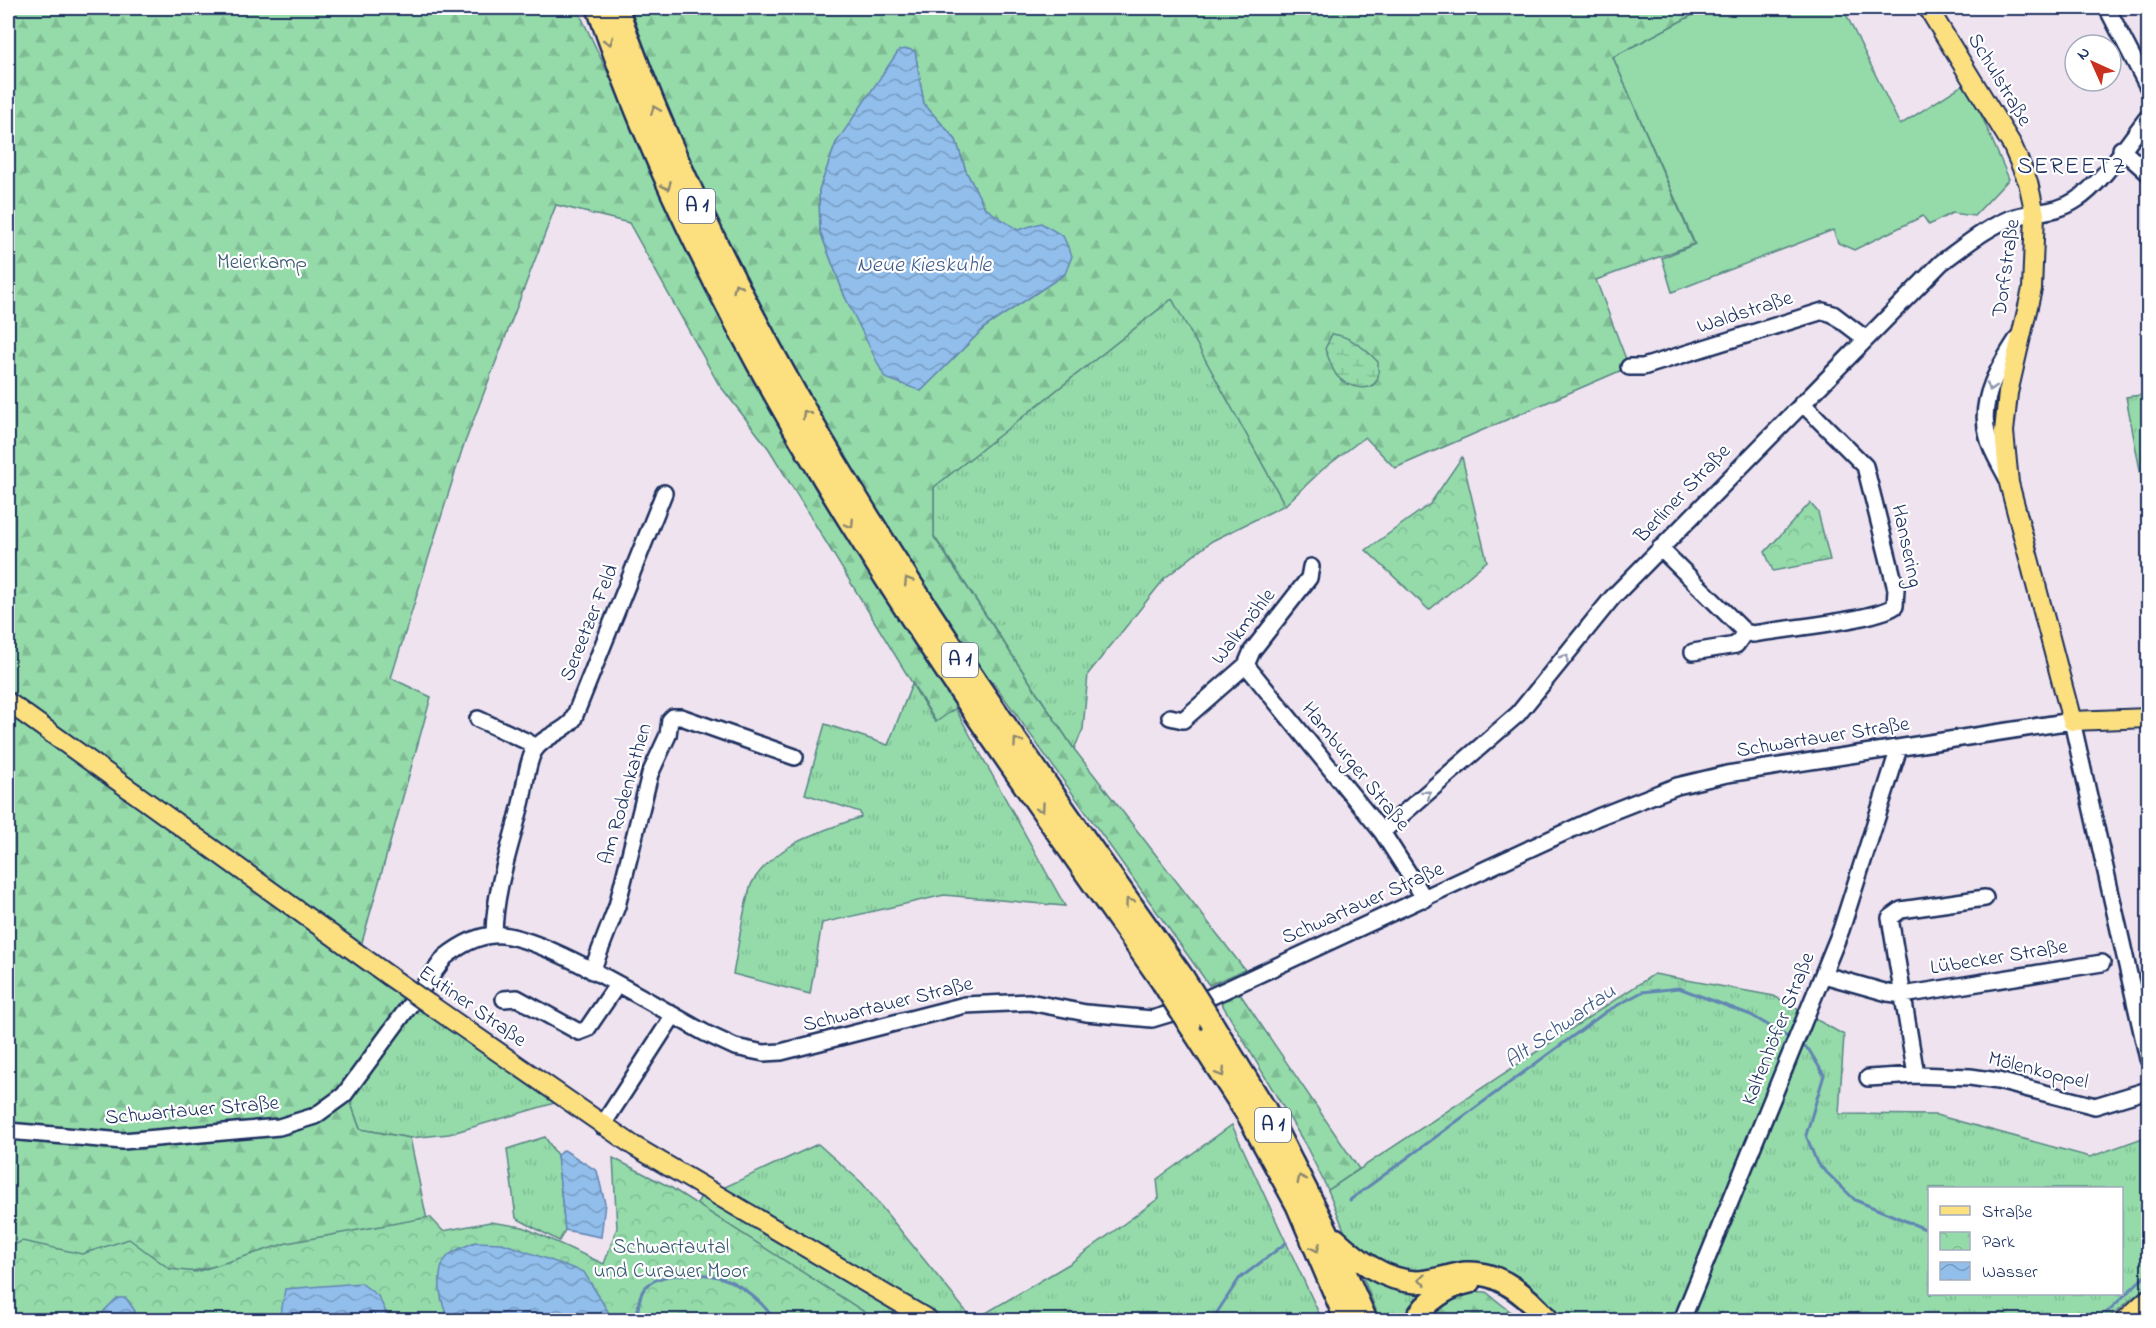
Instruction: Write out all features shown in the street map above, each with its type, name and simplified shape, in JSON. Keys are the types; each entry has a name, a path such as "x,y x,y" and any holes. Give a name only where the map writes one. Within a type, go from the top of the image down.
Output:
{"highway":[{"name":"A 1","path":"597,8 649,144 703,263 755,343"},
{"name":"A 1","path":"617,8 666,138 766,364 836,466 938,629 1172,979 1212,1023 1265,1108 1327,1231 1366,1320"},
{"name":"A 1","path":"1172,979 1189,1023 1249,1117 1297,1205 1346,1320"},
{"path":"1327,1231 1363,1264 1392,1276 1416,1282 1468,1273 1488,1276 1508,1284 1533,1303 1548,1320"},
{"path":"1416,1320 1431,1301 1450,1288 1468,1282 1486,1283 1502,1291 1536,1320"}],"main road":[{"name":"Schulstraße","path":"1928,8 2012,145 2028,183 2035,214"},
{"name":"Dorfstraße","path":"2035,214 2032,289 2019,336 2004,432 2009,483 2062,675 2072,721"},
{"name":"Eutiner Straße","path":"8,702 602,1126 929,1320"},
{"path":"2072,721 2148,718"},
{"path":"2126,1320 2148,1299"}],"street":[{"path":"2107,8 2148,87"},
{"name":"Dorfstraße","path":"2035,214 2052,212 2083,195 2148,117"},
{"path":"2121,149 2148,173"},
{"name":"Berliner Straße","path":"1382,832 1518,714 1612,598 1941,263 2000,224 2014,217 2035,214"},
{"name":"Waldstraße","path":"1629,367 1643,367 1823,311 1833,314 1866,339"},
{"name":"Hansering","path":"1745,632 1753,634 1868,616 1888,611 1895,606 1896,589 1865,466 1802,403"},
{"name":"Sereetzer Feld","path":"534,751 551,736 568,727 573,720 664,493"},
{"path":"1660,548 1745,632 1736,645 1693,652"},
{"name":"Walkmöhle","path":"1170,717 1184,720 1246,665 1252,651 1309,578 1311,567"},
{"name":"Hamburger Straße","path":"1246,665 1382,832 1425,899"},
{"name":"Am Rodenkathen","path":"592,971 617,906 650,774 668,735 673,717 715,728 795,757"},
{"path":"478,719 528,742 534,751 502,867 495,905 495,934"},
{"path":"2072,721 2145,1036 2148,1059"},
{"name":"Schwartauer Straße","path":"8,1131 123,1141 279,1127 315,1116 344,1095 445,957 459,946 495,934 534,942 735,1047 764,1053 799,1049 942,1010 993,1002 1029,1002 1086,1012 1152,1019 1182,1010 1598,817 1677,786 1727,774 2072,721"},
{"name":"Kaltenhöfer Straße","path":"1682,1320 1824,975 1841,930 1899,748"},
{"name":"Lübecker Straße","path":"1903,995 1892,915 1901,910 1985,898"},
{"name":"Lübecker Straße","path":"1824,975 1903,995 2102,963"},
{"path":"504,999 517,998 579,1032 587,1029 617,985"},
{"path":"1903,995 1916,1075"},
{"path":"602,1126 673,1016"},
{"name":"Mölenkoppel","path":"1869,1078 1916,1075 1970,1077 1998,1081 2094,1106 2148,1090"}],"green space":[{"name":"Meierkamp","path":"8,8 577,8 735,341 809,477 874,581 905,556 844,460 771,334 704,206 630,8 1706,8 1613,57 1694,244 1596,280 1629,367 1395,468 1365,437 1322,470 1285,505 1172,299 934,487 934,537 1074,749 1245,970 1209,985 993,682 936,722 769,449 718,383 629,223 556,205 462,450 391,678 431,697 359,953 425,1000 350,1101 360,1129 410,1138 427,1220 151,1280 18,1256 8,1244","holes":["915,52 924,104 956,140 966,171 985,208 1018,231 1065,274 985,327 921,391 845,297 820,231 819,190 836,143"]},
{"path":"1706,8 1843,8 1900,125 1967,82 2009,179 1974,216 1952,213 1929,225 1923,216 1854,250 1838,243 1833,230 1672,292 1662,258 1695,244 1613,57"},
{"path":"1172,298 1285,505 1212,541 1165,578 1088,674 1083,729 1074,749 934,536 934,487"},
{"path":"1332,334 1346,337 1358,344 1378,362 1378,375 1375,383 1365,387 1353,386 1337,376 1325,349"},
{"path":"2148,394 2148,512 2126,397"},
{"path":"1462,457 1487,561 1429,610 1366,550 1430,504"},
{"path":"1810,503 1818,512 1830,560 1773,571 1765,552"},
{"path":"912,684 935,722 955,708 1065,906 944,895 822,923 810,994 733,974 749,890 762,870 773,858 800,841 861,817 860,812 805,794 825,724 888,745"},
{"path":"1654,974 1774,996 1844,1035 1839,1114 1936,1115 2090,1157 2148,1136 2148,1285 2106,1320 1561,1320 1527,1282 1502,1268 1468,1266 1430,1320 1380,1320 1328,1190"},
{"path":"1238,991 1359,1169 1328,1190 1305,1144 1219,999"},
{"path":"425,1000 565,1100 449,1134 410,1138 360,1129 350,1101"},
{"path":"1232,1125 1322,1320 974,1320 1069,1264 1159,1198 1157,1179"},
{"path":"545,1137 557,1155 565,1230 559,1241 516,1218 507,1149"},
{"path":"818,1144 862,1183 973,1320 637,1320 637,1303 709,1183 723,1188"},
{"name":"Schwartautal und Curauer Moor","path":"613,1158 670,1187 877,1320 8,1320 8,1248 22,1241 82,1254 129,1239 170,1269 196,1272 287,1243 430,1217 443,1231 490,1222 523,1227 604,1264 617,1228"},
{"path":"1465,1291 1486,1292 1521,1320 1430,1320 1448,1297"}],"water":[{"name":"Neue Kieskuhle","path":"899,50 915,51 924,104 956,140 966,171 985,208 1018,230 1041,223 1063,236 1072,256 1065,274 985,327 921,391 885,378 845,297 820,231 819,190 836,143"},
{"path":"564,1150 597,1171 605,1203 601,1237 565,1230 557,1155"},
{"path":"475,1242 502,1243 584,1272 612,1318 610,1320 451,1320 441,1297 441,1269 449,1255"},
{"path":"361,1283 378,1296 390,1320 280,1320 285,1289"},
{"path":"117,1298 126,1298 135,1311 129,1320 101,1320 104,1311"}],"waterway":[{"name":"Alt Schwartau","path":"1350,1200 1607,1011 1642,992 1679,988 1751,1015 1791,1039"},
{"name":"Alt Schwartau","path":"1800,1044 1809,1050 1824,1075 1806,1135 1817,1163 1855,1200 1928,1230"},
{"name":"Alt Schwartau","path":"1212,1320 1239,1279 1286,1243"},
{"path":"2106,1313 2148,1273"},
{"name":"Alt Schwartau","path":"637,1320 641,1296 650,1283 670,1276 694,1274 725,1279 739,1286 753,1296 774,1320"}],"district":[{"name":"SEREETZ","path":"2072,167"}]}
